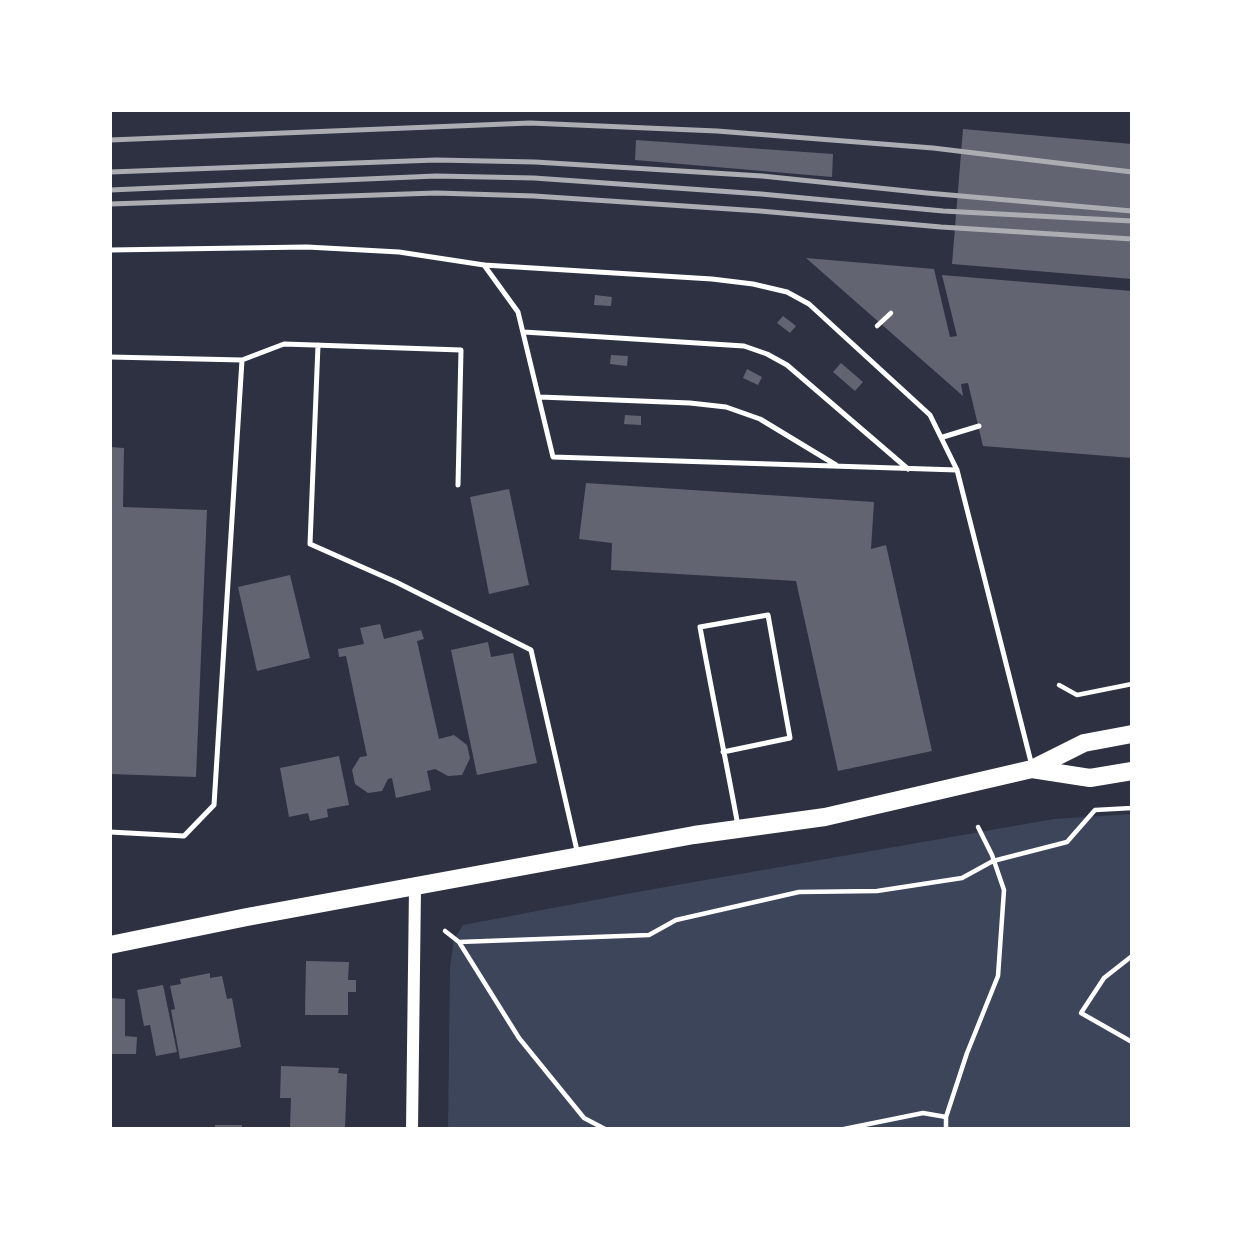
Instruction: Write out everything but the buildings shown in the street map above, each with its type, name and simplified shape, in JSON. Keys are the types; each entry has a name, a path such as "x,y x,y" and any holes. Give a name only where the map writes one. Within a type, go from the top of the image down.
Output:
{"main road":[{"path":"110,945 578,856 825,817 1032,769 1084,743 1132,734"},
{"path":"1032,769 1090,778 1132,771"}],"street":[{"path":"412,1129 415,887"}],"lane":[{"path":"110,250 307,247 399,253 484,265 753,284 786,292 809,304 910,395 930,415 943,437 957,470 1032,769"},
{"path":"484,265 518,312 553,457 957,470"},
{"path":"524,332 744,346 786,365 908,469"},
{"path":"110,357 242,360 284,344 461,350 458,485"},
{"path":"318,345 310,544 396,582 531,650 578,856"},
{"path":"110,832 184,836 214,805 242,360"},
{"path":"540,397 726,407 760,418 837,466"},
{"path":"943,437 979,426"},
{"path":"723,752 790,738 768,615 700,627 723,752 738,829"}],"path":[{"path":"877,326 891,313"},
{"path":"1059,685 1077,695 1132,684"},
{"path":"459,943 649,935 677,920 799,892 877,891 962,878 993,861 1067,842 1095,810 1132,808"},
{"path":"946,1129 946,1117 967,1053 998,976 1004,890 978,827"},
{"path":"445,931 459,943 519,1038 584,1118 605,1129"},
{"path":"1132,956 1104,978 1081,1013 1132,1042"},
{"path":"844,1129 923,1114 946,1117"}],"shaded area":[{"path":"1132,814 1132,1129 448,1129 450,967 454,939 463,925 1054,819"}],"railway":[{"path":"110,140 530,123 717,131 933,148 1132,172"},
{"path":"110,172 436,160 535,162 762,176 1132,211"},
{"path":"110,190 436,176 534,178 761,194 943,211 1132,221"},
{"path":"110,204 436,193 534,196 1132,239"}]}
